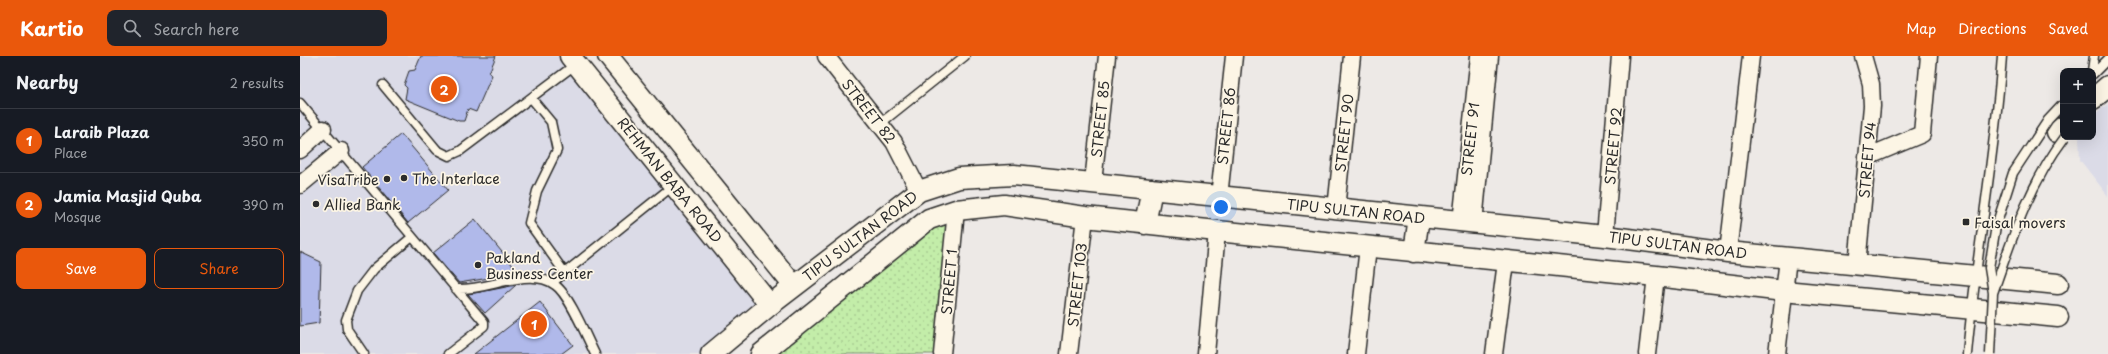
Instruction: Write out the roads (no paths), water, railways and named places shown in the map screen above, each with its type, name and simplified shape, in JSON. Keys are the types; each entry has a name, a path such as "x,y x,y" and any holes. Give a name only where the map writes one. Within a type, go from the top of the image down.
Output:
{"street":[{"path":"608,56 794,286"},
{"name":"STREET 82","path":"826,56 881,123 894,142 919,191"},
{"name":"STREET 85","path":"1093,182 1107,56"},
{"name":"STREET 86","path":"1219,197 1234,56"},
{"name":"STREET 90","path":"1336,209 1352,56"},
{"name":"STREET 91","path":"1468,222 1479,56"},
{"path":"1468,222 1490,56"},
{"name":"STREET 92","path":"1605,236 1620,56"},
{"path":"1728,252 1751,56"},
{"name":"STREET 94","path":"1857,266 1872,106 1871,84 1863,56"},
{"path":"1867,157 1922,134 1929,56"},
{"name":"REHMAN BABA ROAD","path":"573,60 770,305"},
{"path":"2096,96 2108,86"},
{"path":"300,150 324,129"},
{"path":"300,185 341,151"},
{"name":"TIPU SULTAN ROAD","path":"711,354 794,286 919,191 959,178 1014,175 1605,236 1728,252 1857,266 2058,284"},
{"path":"1145,224 1152,189"},
{"name":"TIPU SULTAN ROAD","path":"761,354 929,219 956,210 1004,205 1085,217 1217,232 1656,276 1971,310 2058,317"},
{"name":"STREET 1","path":"942,354 956,210"},
{"name":"STREET 103","path":"1069,354 1085,217"},
{"path":"1414,252 1419,217"},
{"path":"1206,354 1217,232"},
{"path":"1356,354 1368,247"},
{"path":"1777,354 1788,258"},
{"path":"1494,354 1506,262"},
{"path":"1647,354 1656,276"}],"lane":[{"path":"881,123 965,56"},
{"path":"1966,354 1974,276 2000,92 2002,56"},
{"path":"2093,68 2094,56"},
{"path":"2096,69 2108,59"},
{"path":"383,85 437,150 449,156 460,151 531,98 573,60"},
{"path":"2096,101 2108,91"},
{"path":"531,98 551,122 557,150 537,191 529,224 565,273"},
{"path":"300,104 324,129 485,324 448,354"},
{"path":"1990,354 1993,293 1989,268 1996,226 2013,173 2048,120 2060,107"},
{"path":"1993,293 2016,226 2047,161 2060,127"},
{"path":"552,283 674,185"},
{"path":"364,354 347,329 346,320 358,291 374,269 412,237"},
{"path":"456,289 473,290 530,277 552,283 566,297 595,354"}],"place":[{"name":"Jamia Masjid Quba","path":"444,89"},
{"name":"The Interlace","path":"404,178"},
{"name":"VisaTribe","path":"387,179"},
{"name":"Allied Bank","path":"316,204"},
{"name":"Faisal movers","path":"1966,222"},
{"name":"Pakland Business Center","path":"478,265"},
{"name":"Laraib Plaza","path":"534,324"}]}
